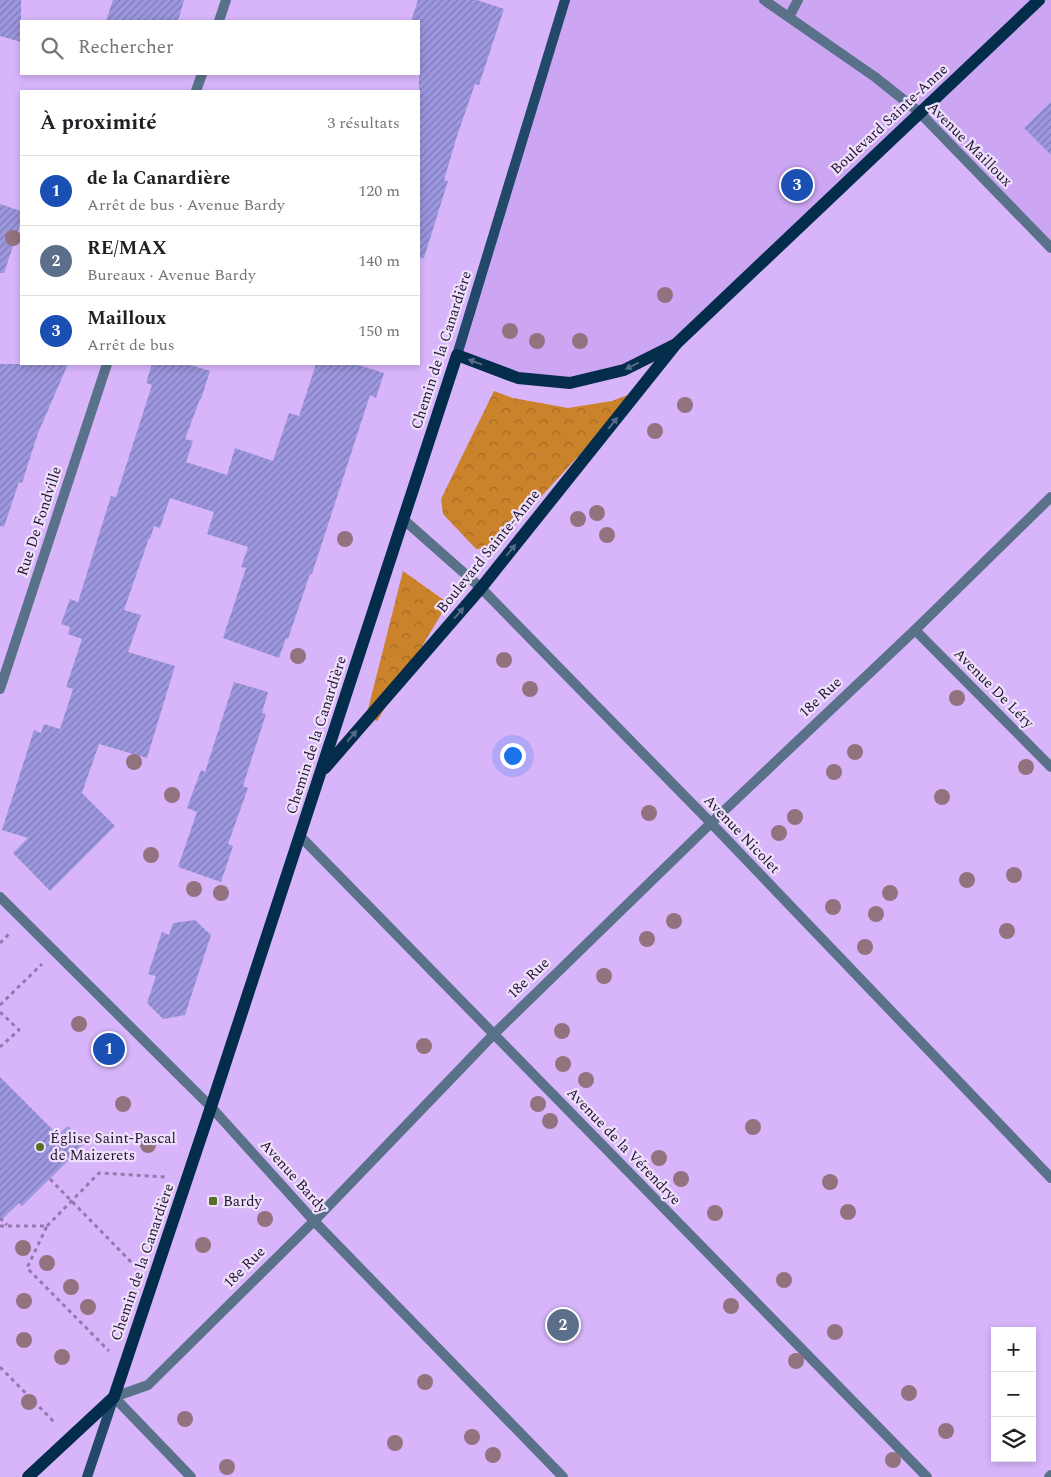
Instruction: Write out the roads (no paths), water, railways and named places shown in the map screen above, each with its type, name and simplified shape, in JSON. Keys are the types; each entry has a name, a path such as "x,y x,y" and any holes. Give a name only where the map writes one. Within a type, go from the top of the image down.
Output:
{"main road":[{"name":"Chemin de la Canardière","path":"87,1477 188,1178 404,519 457,354 565,0"},
{"name":"Boulevard Sainte-Anne","path":"320,773 481,588 676,344 1039,0"},
{"name":"Boulevard Sainte-Anne","path":"457,354 518,378 570,383 624,370 676,344"},
{"name":"18e Rue","path":"28,1477 114,1397"}],"street":[{"path":"219,20 226,0"},
{"name":"Avenue Mailloux","path":"764,0 875,77 919,112 1050,245"},
{"path":"789,17 798,0"},
{"path":"196,90 202,75"},
{"name":"Rue De Fondville","path":"0,689 107,365"},
{"name":"18e Rue","path":"114,1397 148,1385 314,1221 494,1034 1051,497"},
{"name":"Avenue Nicolet","path":"404,519 481,588 711,823 1051,1178"},
{"name":"Avenue De Léry","path":"915,630 1051,767"},
{"name":"Avenue de la Vérendrye","path":"300,836 927,1477"},
{"name":"Avenue Bardy","path":"0,897 211,1107 314,1221 563,1477"},
{"path":"114,1397 191,1477"}],"place":[{"name":"Mailloux","path":"797,185"},
{"name":"de la Canardière","path":"109,1049"},
{"name":"Église Saint-Pascal de Maizerets","path":"40,1147"},
{"name":"Bardy","path":"213,1201"},
{"name":"RE/MAX","path":"563,1325"}]}
